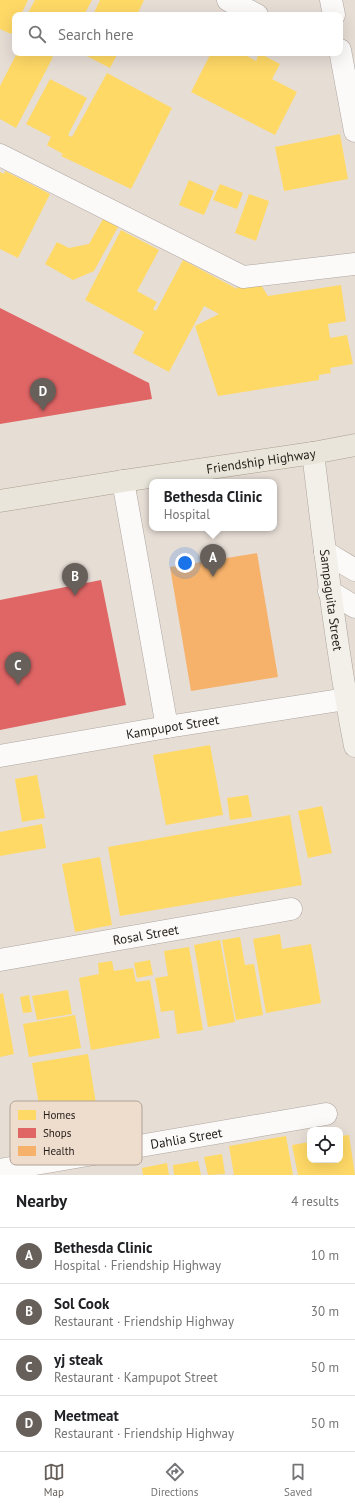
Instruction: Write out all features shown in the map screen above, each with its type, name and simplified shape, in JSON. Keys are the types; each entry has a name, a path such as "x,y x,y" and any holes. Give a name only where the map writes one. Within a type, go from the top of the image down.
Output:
{"main road":[{"name":"Friendship Highway","path":"0,500 313,453 355,445"},
{"name":"Sampaguita Street","path":"313,453 329,591 355,746"}],"street":[{"path":"228,0 251,12"},
{"path":"331,0 333,12"},
{"path":"342,56 355,131"},
{"path":"0,155 243,277 355,264"},
{"path":"123,481 167,727"},
{"path":"325,552 355,570"},
{"path":"329,591 355,607"},
{"name":"Kampupot Street","path":"0,756 167,727 346,699"},
{"name":"Rosal Street","path":"0,960 291,909"},
{"name":"Dahlia Street","path":"142,1146 326,1114"},
{"name":"Dahlia Street","path":"0,1170 29,1165"}],"building: Homes":[{"path":"0,0 28,0 22,12 12,12 11,34 0,29"},
{"path":"35,0 92,0 86,12 29,12"},
{"path":"100,0 144,0 138,12 94,12"},
{"path":"15,56 53,57 16,128 0,119 0,86"},
{"path":"87,56 116,56 110,68"},
{"path":"209,56 247,56 256,61 258,56 265,56 280,64 272,79 297,92 275,135 191,92"},
{"path":"107,73 172,108 131,189 61,156 63,154 47,145 51,137 26,124 50,79 87,98 68,135 72,137"},
{"path":"340,134 348,179 284,191 275,147"},
{"path":"5,171 50,194 18,258 0,249 0,172 4,174"},
{"path":"189,180 214,191 204,215 179,205"},
{"path":"220,184 243,193 237,209 213,200"},
{"path":"249,194 269,201 256,241 235,233"},
{"path":"103,219 118,227 94,271 73,280 45,264 57,242 69,248 89,244"},
{"path":"121,230 159,250 137,291 157,302 153,309 156,311 183,260 237,289 238,284 259,282 268,296 341,285 346,321 328,324 330,338 347,335 353,364 330,368 331,373 319,375 319,380 218,396 195,326 219,314 204,306 169,372 133,353 144,332 85,300"},
{"path":"210,745 223,815 166,825 153,755"},
{"path":"37,775 45,818 22,822 15,779"},
{"path":"248,795 252,817 230,820 227,798"},
{"path":"322,806 332,853 308,858 298,811"},
{"path":"290,815 302,885 120,916 108,847"},
{"path":"42,824 46,848 0,856 0,832"},
{"path":"100,857 112,925 75,932 62,864"},
{"path":"280,934 282,949 311,944 321,1003 266,1013 253,939"},
{"path":"240,937 245,965 254,964 263,1015 236,1020 222,940"},
{"path":"220,940 235,1022 208,1027 194,945"},
{"path":"189,947 203,1030 177,1034 174,1010 161,1012 155,978 168,976 164,951"},
{"path":"150,960 153,975 137,978 134,963"},
{"path":"112,961 114,971 133,968 136,982 150,980 160,1038 91,1050 79,978 99,974 98,963"},
{"path":"68,990 72,1014 37,1020 32,996"},
{"path":"3,993 14,1054 0,1057 0,994"},
{"path":"29,995 32,1012 23,1013 20,997"},
{"path":"75,1015 81,1048 29,1057 23,1024"},
{"path":"88,1054 96,1101 38,1101 32,1063"},
{"path":"349,1135 355,1175 298,1175 292,1145 307,1142 307,1163 343,1163 343,1136"},
{"path":"286,1136 293,1175 234,1175 229,1146"},
{"path":"222,1154 225,1174 208,1175 204,1157"},
{"path":"198,1161 201,1175 174,1175 173,1165"},
{"path":"167,1163 169,1175 143,1175 142,1168"}],"building: Shops":[{"path":"0,308 149,383 152,399 0,424"},
{"path":"101,580 126,705 0,730 0,600"}],"building: Health":[{"path":"257,553 278,677 191,691 170,567"}],"place":[{"name":"Meetmeat","path":"43,411"},
{"name":"Bethesda Clinic","path":"213,577"},
{"name":"Sol Cook","path":"75,596"},
{"name":"yj steak","path":"18,685"}]}
